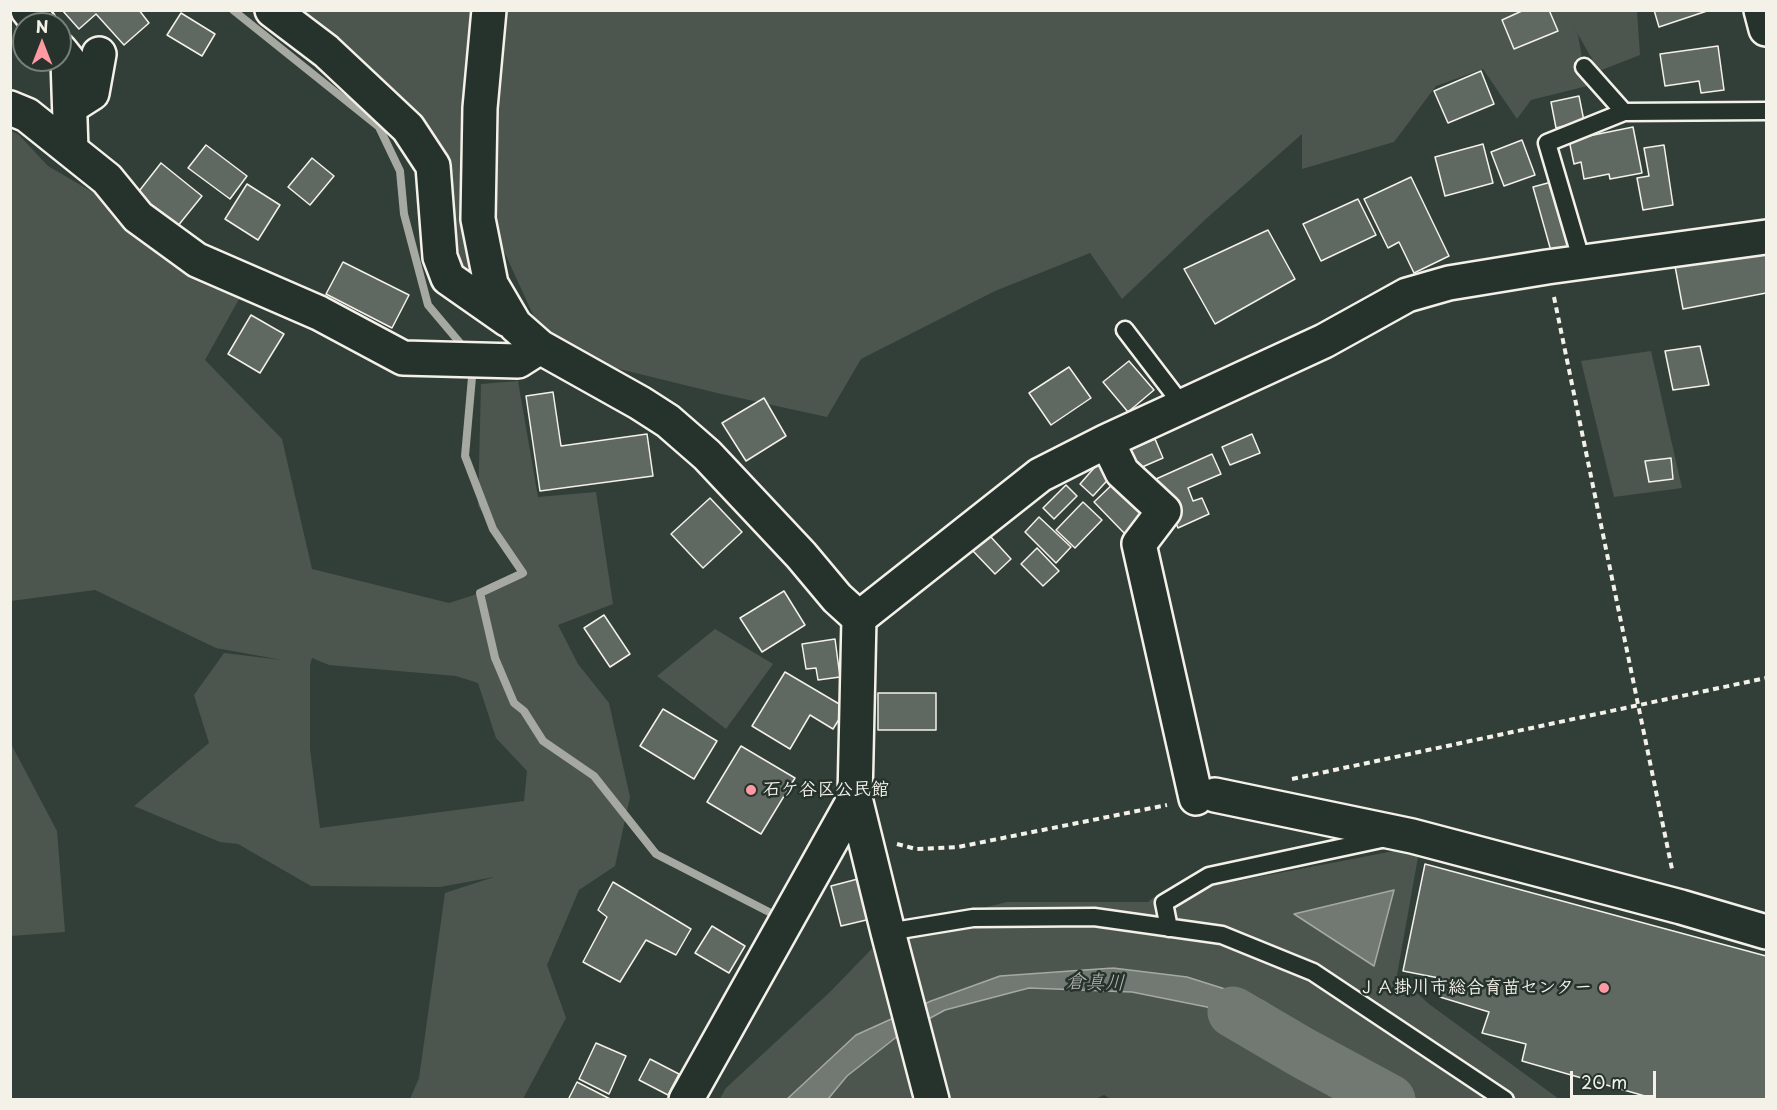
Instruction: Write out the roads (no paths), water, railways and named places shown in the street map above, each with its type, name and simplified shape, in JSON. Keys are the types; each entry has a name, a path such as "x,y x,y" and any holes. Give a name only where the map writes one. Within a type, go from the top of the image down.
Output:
{"street":[{"path":"273,10 327,51 408,128 433,166 440,257 448,278 515,325 540,347 668,421 707,455 801,555 837,598 859,618 855,798 932,1100"},
{"path":"489,10 480,108 478,219 491,284 515,325"},
{"path":"1761,10 1767,29"},
{"path":"70,107 92,93 99,54"},
{"path":"69,72 71,150"},
{"path":"10,108 27,115 107,178 138,217 197,260 319,313 403,358 518,361 540,347"},
{"path":"859,618 1040,475 1107,441 1324,341 1407,295 1449,284 1547,267 1767,237"},
{"path":"1107,441 1122,472 1164,511 1139,544 1205,797 1404,834 1767,932"},
{"path":"686,1100 855,798"}],"lane":[{"path":"1584,67 1624,112"},
{"path":"1582,262 1547,143 1624,112 1767,111"},
{"path":"1125,330 1183,406"},
{"path":"1169,928 1164,903 1209,876 1404,834"},
{"path":"889,936 973,918 1094,916 1222,935 1312,972 1506,1100"}],"water":[{"path":"1394,890 1374,966 1294,914"},
{"path":"1113,968 1187,977 1263,1001 1367,1068 1396,1099 1390,1099 1293,1047 1207,1007 1132,992 1029,988 945,1010 899,1035 847,1076 828,1099 786,1100 856,1035 931,1001 1000,976"}],"waterway":[{"path":"233,10 379,127 400,171 404,214 428,305 466,350"},
{"path":"473,366 465,456 493,529 523,573 480,593 495,658 514,703 524,711 543,741 594,776 656,854 769,912"},
{"name":"倉真川","path":"1233,1012 1390,1100"}],"place":[{"name":"石ケ谷区公民館","path":"751,790"},
{"name":"ＪＡ掛川市総合育苗センター","path":"1604,988"}]}
